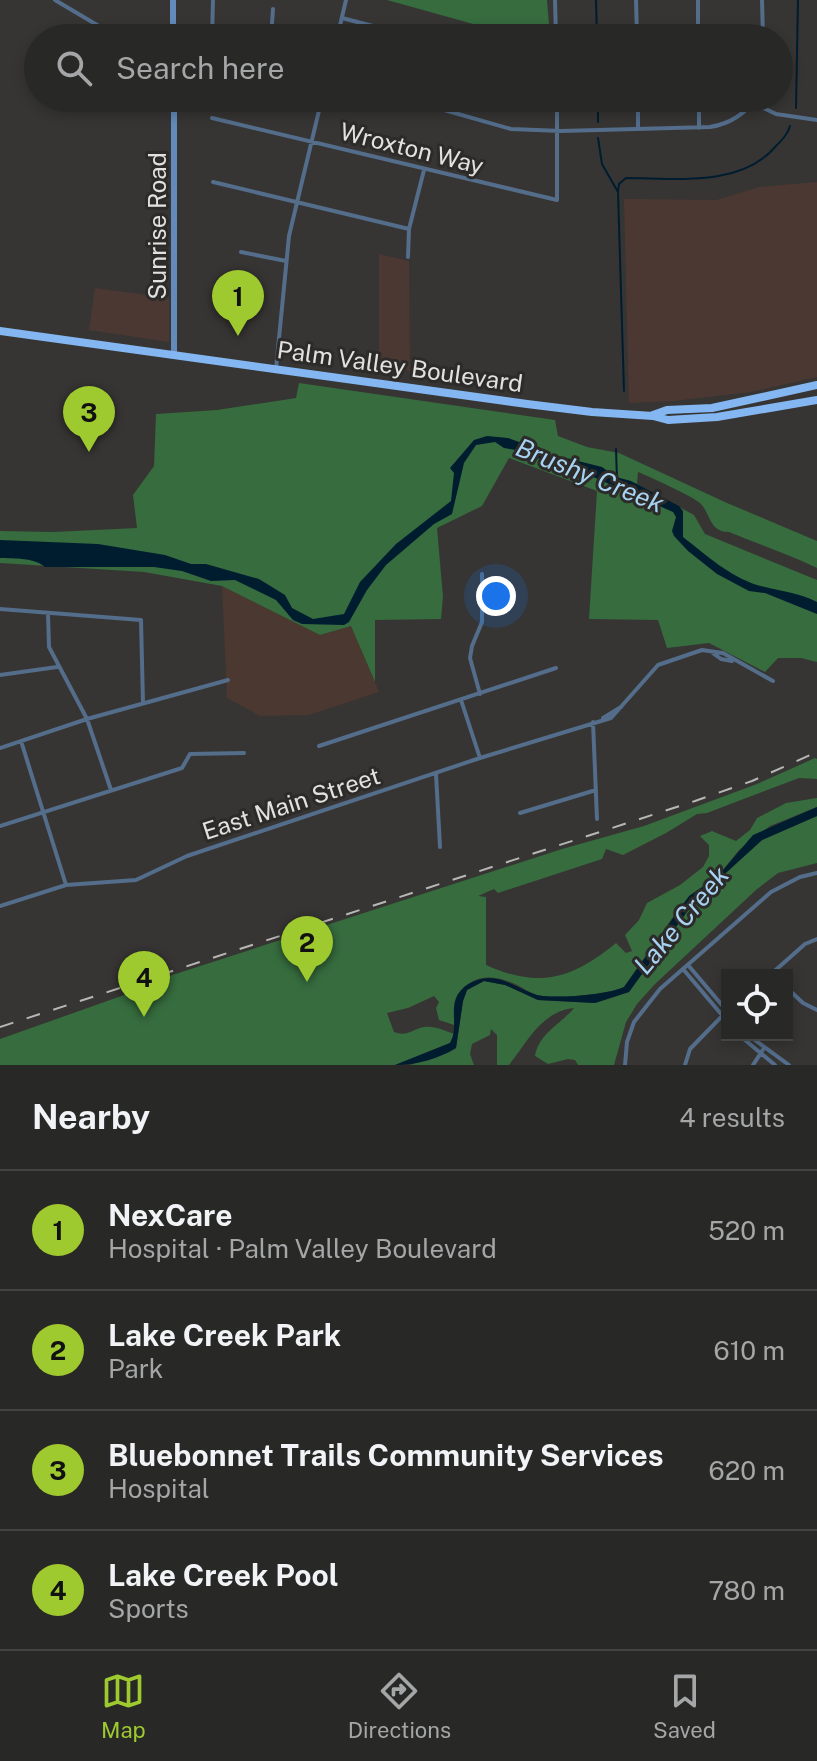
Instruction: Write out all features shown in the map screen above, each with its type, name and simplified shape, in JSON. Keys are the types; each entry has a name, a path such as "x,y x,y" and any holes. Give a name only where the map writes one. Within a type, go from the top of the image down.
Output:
{"highway":[{"name":"Palm Valley Boulevard","path":"3,333 668,420 783,407 817,400"},
{"name":"Palm Valley Boulevard","path":"653,416 667,410 712,408 817,387"},
{"path":"783,407 790,395 817,387"}],"main road":[{"path":"173,0 173,24"},
{"name":"Sunrise Road","path":"174,112 174,355"}],"street":[{"path":"55,0 95,24"},
{"path":"212,24 213,0"},
{"path":"340,24 346,0"},
{"path":"555,0 556,24"},
{"path":"636,0 637,24"},
{"path":"698,0 698,24"},
{"path":"762,0 763,24"},
{"path":"272,24 273,9"},
{"path":"342,18 365,24"},
{"path":"276,369 286,261 318,112"},
{"path":"448,112 495,126 557,131 699,128 727,123 740,112"},
{"path":"557,112 557,131"},
{"path":"638,112 638,129"},
{"path":"699,112 699,128"},
{"path":"773,112 817,120"},
{"name":"Wroxton Way","path":"212,118 557,200 557,131"},
{"path":"408,257 409,229 424,169"},
{"path":"213,182 409,229"},
{"path":"241,252 286,261"},
{"path":"480,694 470,658 482,622 482,574"},
{"path":"0,609 141,620 143,703"},
{"path":"48,613 47,639 58,667 87,719 111,790"},
{"name":"East Main Street","path":"0,906 66,885 133,881 187,856 480,758 611,718 662,662 702,650 773,681"},
{"path":"0,675 58,667"},
{"path":"319,746 556,668"},
{"path":"0,748 87,719 228,680"},
{"path":"461,700 480,758"},
{"path":"593,722 597,819"},
{"path":"21,741 66,885"},
{"path":"0,826 182,768 190,754 244,753"},
{"path":"436,774 440,847"},
{"path":"520,813 596,790"},
{"path":"625,1065 627,1042 634,1022 660,989 771,892 800,877 817,873"},
{"path":"779,969 805,944 817,939"},
{"path":"688,965 721,1008"},
{"path":"683,969 721,1009"},
{"path":"793,994 817,1010"},
{"path":"685,1065 690,1049 721,1017"},
{"path":"746,1041 775,1065"},
{"path":"755,1041 789,1065"},
{"path":"753,1065 764,1048"}],"shaded area":[{"path":"817,182 817,377 751,392 629,403 624,199 717,200 759,187"},
{"path":"379,254 409,261 410,371 379,366"},
{"path":"95,288 169,298 169,342 89,330"},
{"path":"222,586 320,635 351,626 379,692 309,715 260,716 227,698"}],"green space":[{"path":"387,0 547,0 549,24 473,24"},
{"path":"299,383 555,420 558,436 587,447 619,453 817,541 817,568 718,529 700,503 638,472 637,484 694,515 705,534 817,580 817,662 778,658 765,672 709,643 667,648 658,620 589,619 597,491 509,458 482,506 437,528 443,597 441,619 375,620 375,682 351,626 320,635 222,586 144,572 0,563 0,531 137,528 133,495 154,466 156,414 217,410 296,398"},
{"path":"815,758 817,779 799,778 697,814 623,855 606,849 602,859 498,893 494,889 478,896 486,897 486,965 522,977 539,978 570,972 616,943 626,953 632,951 625,935 639,920 647,903 680,885 703,867 709,856 709,845 700,836 712,831 736,841 750,830 757,818 786,803 817,798 817,807 770,826 739,850 718,876 682,904 624,987 594,994 545,996 501,979 479,979 470,983 458,999 454,1025 439,1020 436,1008 439,1002 434,996 408,1008 387,1013 394,1032 405,1034 429,1027 454,1034 450,1043 395,1065 0,1065 0,1039 158,983 157,980 562,849 644,826 757,784"},
{"path":"817,816 817,863 778,873 655,984 626,1022 614,1065 578,1065 575,1060 568,1059 548,1064 535,1056 541,1041 574,1008 563,1010 544,1021 509,1065 497,1065 497,1035 491,1029 490,1035 472,1044 470,1054 474,1065 410,1065 456,1048 467,990 484,981 505,985 538,1000 595,1003 629,992 694,902 762,840"}],"water":[{"name":"Brushy Creek","path":"487,436 508,438 549,457 558,456 602,467 616,477 631,481 679,506 683,511 683,537 709,558 747,581 817,602 817,614 765,593 749,591 717,574 674,536 672,531 676,517 673,512 591,476 558,473 528,452 504,448 495,442 476,445 464,463 452,514 434,524 386,565 344,625 302,624 293,620 276,600 235,580 211,581 182,571 154,567 45,567 29,560 0,558 0,540 98,544 165,555 259,579 285,595 292,608 313,619 344,614 360,582 396,544 451,501 454,473 450,468 474,440"},
{"name":"Lake Creek","path":"817,807 817,816 762,840 694,902 629,992 595,1003 538,1000 505,985 484,981 467,990 456,1048 427,1061 395,1065 450,1043 454,1031 455,1000 461,990 472,982 498,979 537,995 556,997 594,994 624,987 689,896 718,876 753,835"}],"waterway":[{"path":"596,0 597,24"},
{"path":"796,108 798,0"},
{"path":"598,112 598,122"},
{"path":"618,191 619,184 626,178 706,178 745,169 776,146 790,126"},
{"path":"598,138 602,164 618,192 624,391"},
{"name":"Brushy Creek","path":"616,449 617,480"}],"railway":[{"path":"0,1027 695,801 752,781 817,752"}],"place":[{"name":"NexCare","path":"238,336"},
{"name":"Bluebonnet Trails Community Services","path":"89,452"},
{"name":"Lake Creek Park","path":"307,982"},
{"name":"Lake Creek Pool","path":"144,1017"}]}
